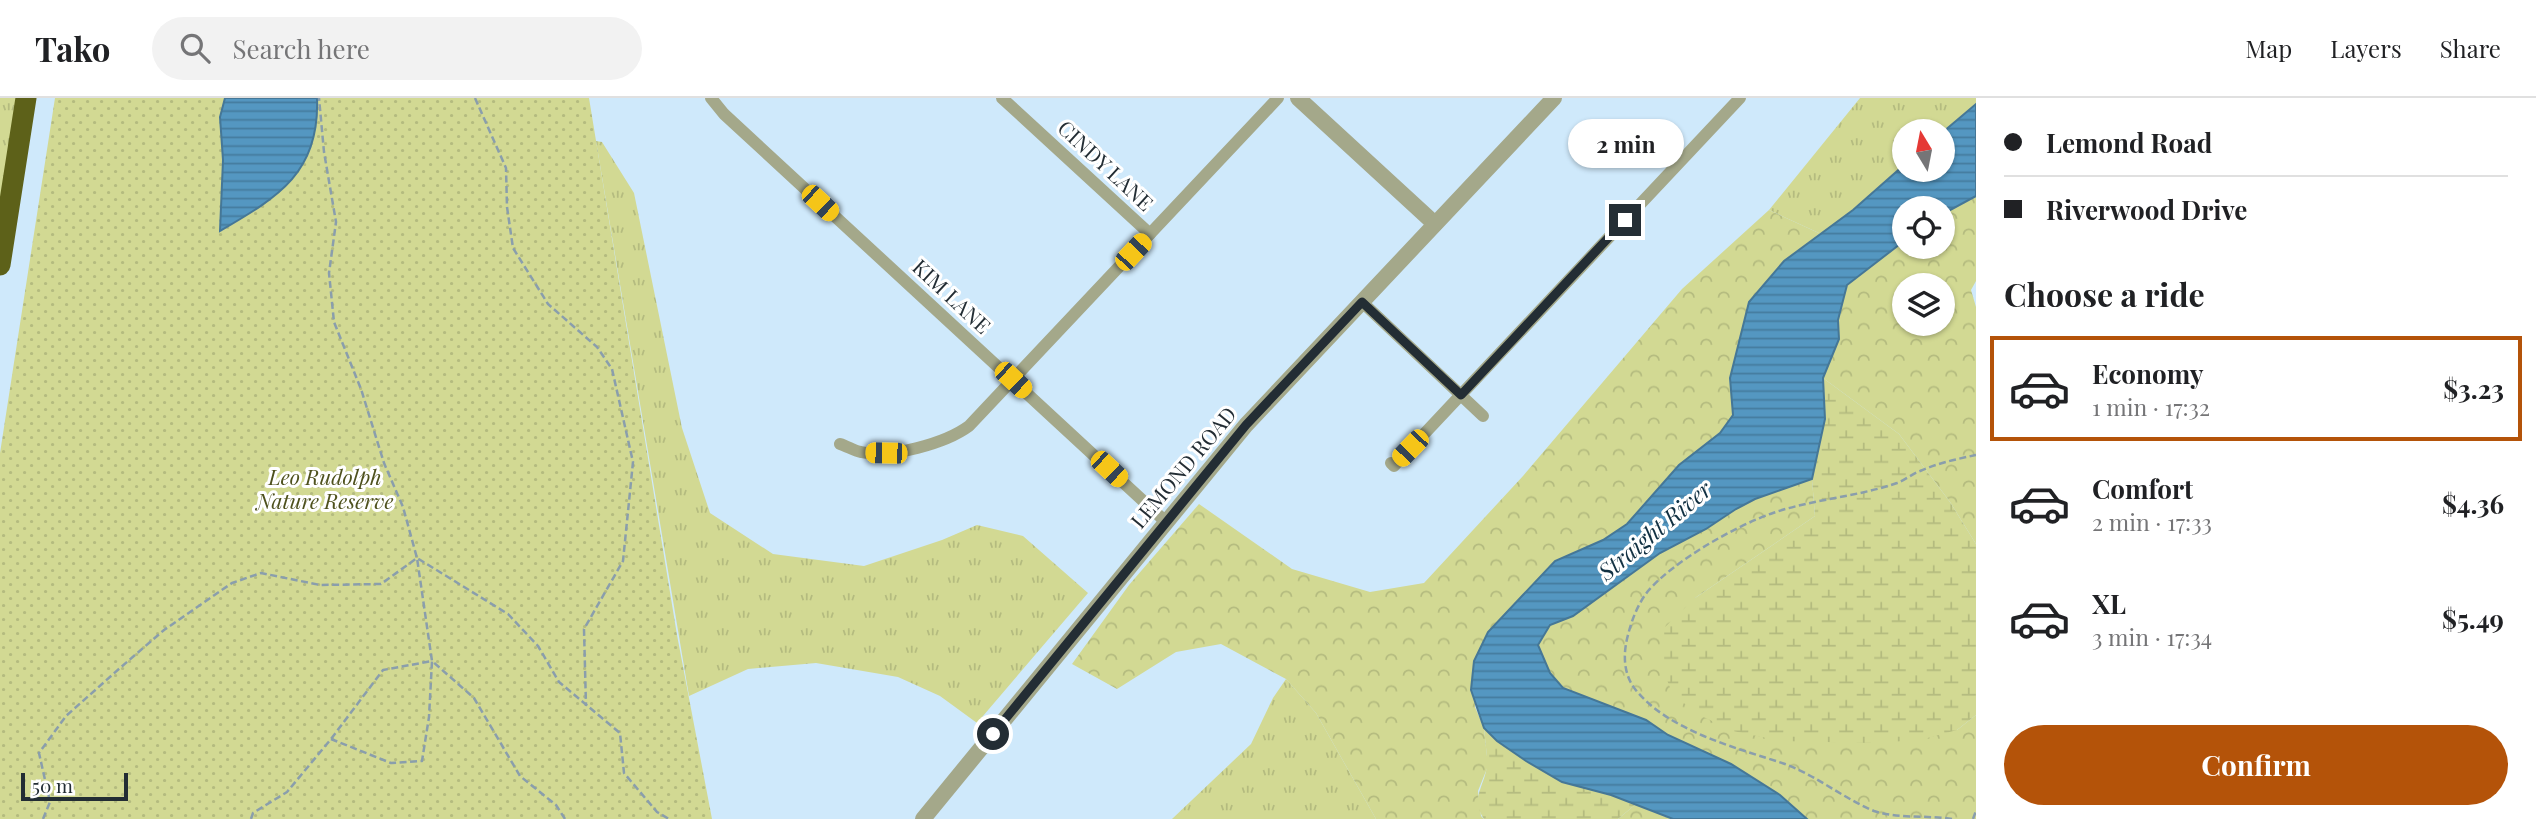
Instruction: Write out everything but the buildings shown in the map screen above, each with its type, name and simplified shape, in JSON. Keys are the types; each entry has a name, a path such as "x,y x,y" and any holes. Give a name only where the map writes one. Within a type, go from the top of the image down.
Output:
{"highway":[{"path":"0,265 26,98"}],"street":[{"name":"KIM LANE","path":"711,98 724,114 1166,522"},
{"name":"CINDY LANE","path":"1002,98 1150,234"},
{"path":"840,444 862,453 886,453 937,443 957,435 969,426 1278,98"},
{"path":"1298,98 1435,224"},
{"name":"LEMOND ROAD","path":"923,819 1246,425 1553,98"},
{"path":"1391,463 1394,466 1740,98"},
{"path":"1362,302 1483,415"}],"path":[{"path":"319,98 324,152 336,222 329,273 334,322 361,389 384,463 403,507 417,558 432,661 429,717 422,761 391,763 331,739"},
{"path":"475,98 506,168 507,207 513,248 548,304 597,347 612,369 633,462 623,561 584,629 586,706"},
{"path":"1952,819 1901,818 1875,812 1805,771 1718,741 1681,725 1654,707 1635,689 1626,672 1625,649 1631,620 1648,592 1680,563 1721,538 1772,513 1897,483 1919,471 1976,455"},
{"path":"417,558 508,614 538,646 559,682 621,733 624,774 657,811 668,819"},
{"path":"43,819 50,802 39,753 66,716 164,630 221,590 232,583 261,573 320,585 381,584 417,558"},
{"path":"251,819 253,813 287,792 383,670 432,661"},
{"path":"432,661 474,698 520,776 556,805 565,819"},
{"path":"1973,819 1976,811"}],"green space":[{"path":"0,98 23,98 0,265"},
{"name":"Leo Rudolph Nature Reserve","path":"55,98 589,98 677,635 712,819 0,819 0,453"},
{"path":"1860,98 1976,98 1976,104 1955,122 1955,119 1892,119 1892,176 1821,234 1769,210"},
{"path":"596,141 602,142 634,193 682,428 710,513 773,554 864,566 942,540 977,525 1023,536 1088,593 977,723 940,696 898,677 816,663 748,669 689,696"},
{"path":"1976,196 1976,281 1971,290 1976,307 1976,544 1950,502 1899,434 1823,378 1839,339 1838,320 1847,285 1892,250 1892,259 1955,259 1955,207"},
{"path":"1769,210 1821,234 1784,261 1749,302 1730,378 1733,415 1720,433 1679,465 1627,524 1603,540 1555,561 1488,632 1474,661 1475,707 1484,728 1488,766 1478,791 1481,816 1484,819 1376,819 1316,713 1286,679 1221,644 1176,652 1117,689 1072,664 1129,585 1199,504 1292,569 1370,592 1424,583 1523,476 1682,289"},
{"path":"1823,378 1899,434 1950,502 1976,544 1976,715 1957,730 1920,740 1871,743 1781,741 1733,731 1693,712 1671,690 1659,660 1665,627 1695,598 1815,516 1812,479 1825,419"},
{"path":"1812,479 1815,516 1695,598 1957,730 1976,715 1976,819 1807,819 1780,795 1731,764 1668,735 1645,720 1563,688 1550,673 1538,645 1550,625 1573,616 1660,553 1706,529 1736,509 1755,499"},
{"path":"1286,679 1316,713 1376,819 1172,819 1251,744 1273,698"},
{"path":"1484,728 1497,741 1562,782 1636,804 1618,819 1484,819 1478,797 1487,763"},
{"path":"1636,804 1673,819 1618,819"}],"water":[{"path":"225,98 317,98 316,124 303,164 277,194 220,231 223,160 220,117"},
{"name":"Straight River","path":"1976,104 1976,196 1955,207 1955,196 1892,196 1892,250 1847,285 1838,320 1839,339 1823,378 1825,419 1812,479 1755,499 1660,553 1573,616 1550,625 1538,645 1550,673 1563,688 1646,720 1668,735 1731,764 1780,795 1807,819 1673,819 1611,795 1562,782 1497,741 1484,728 1471,690 1474,661 1488,632 1555,561 1603,540 1627,524 1679,465 1720,433 1733,415 1730,378 1749,302 1784,261 1853,210 1892,176 1892,182 1955,182 1955,122"}],"route":[{"path":"993,734 1246,425 1362,302 1461,395 1625,220"}]}
